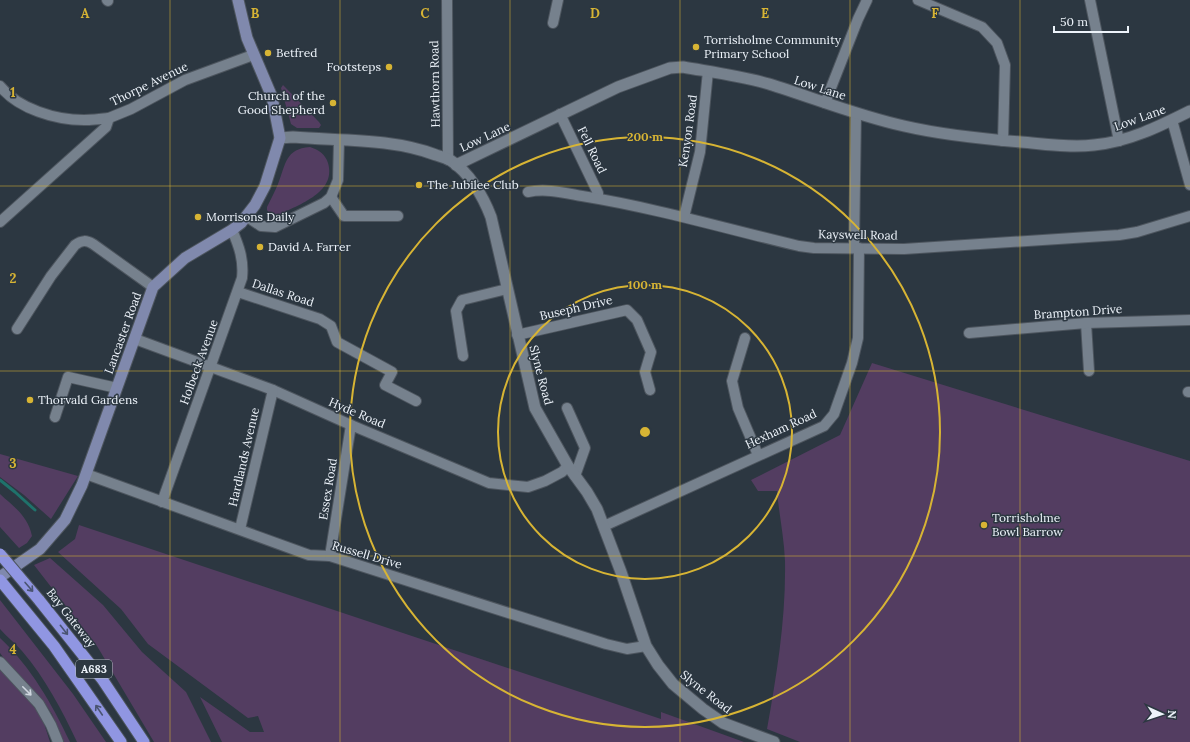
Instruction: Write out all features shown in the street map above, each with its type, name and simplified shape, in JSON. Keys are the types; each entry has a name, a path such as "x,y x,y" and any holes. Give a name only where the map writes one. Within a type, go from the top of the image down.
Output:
{"highway":[{"name":"Bay Gateway","path":"0,554 40,600 102,679 144,742"},
{"name":"A683","path":"0,580 23,606 54,646 121,742"}],"main road":[{"name":"Lancaster Road","path":"0,577 40,549 65,520 86,474 153,287 185,258 232,230 255,205 265,186 280,138 272,97 247,38 238,0"}],"street":[{"path":"552,23 558,0"},
{"path":"825,103 867,0"},
{"path":"918,0 982,27 998,43 1005,65 1003,141"},
{"path":"1090,0 1119,140"},
{"name":"Hawthorn Road","path":"447,4 452,162"},
{"name":"Thorpe Avenue","path":"0,222 106,127 109,118 131,109 185,80 253,55"},
{"name":"Low Lane","path":"452,162 560,114 618,86 670,68 683,67 768,84 856,113 904,126 1003,141 1064,146 1094,145 1119,140 1147,131 1190,111"},
{"name":"Kenyon Road","path":"684,217 700,152 708,71"},
{"path":"0,86 4,91 20,103 60,118 83,120 109,118"},
{"name":"Hexham Road","path":"604,526 824,426 834,414 852,363 858,338 856,113"},
{"name":"Fell Road","path":"560,114 598,193 598,198"},
{"path":"1172,120 1190,185"},
{"name":"Slyne Road","path":"280,138 293,137 402,145 425,151 452,162 474,184 488,208 534,408 568,466 587,492 597,509 646,646 658,666 673,684 703,709 723,723 774,742"},
{"path":"246,216 261,226 275,228 324,203 331,197 338,180 339,140"},
{"name":"Kayswell Road","path":"528,192 544,190 598,198 684,217 799,246 904,249 1119,235 1137,232 1190,216"},
{"path":"331,197 344,216 398,216"},
{"name":"Holbeck Avenue","path":"162,502 242,278 243,260 241,250 232,230"},
{"path":"17,329 51,276 75,245 80,242 86,241 93,244 153,287"},
{"path":"463,356 456,311 462,300 507,289"},
{"name":"Dallas Road","path":"238,292 320,319 331,326 337,342 392,372 385,385 416,401"},
{"name":"Buseph Drive","path":"517,335 627,310 637,320 651,352 645,372 650,390"},
{"name":"Brampton Drive","path":"969,333 1086,323 1190,320"},
{"path":"1086,323 1089,371"},
{"path":"745,338 732,381 738,408 758,455"},
{"name":"Hyde Road","path":"135,339 273,390 351,425 489,483 528,487 546,481 562,472 568,466"},
{"path":"55,417 68,377 117,388"},
{"name":"Hardlands Avenue","path":"240,529 273,390"},
{"path":"567,408 585,448 575,476"},
{"name":"Essex Road","path":"330,556 351,425"},
{"name":"Russell Drive","path":"86,474 309,555 330,556 606,644 627,649 646,646"},
{"path":"0,662 39,704 51,725 58,742"}],"shaded area":[{"path":"283,85 319,122 321,125 319,128 297,128 291,124 281,88"},
{"path":"310,147 321,153 327,160 329,174 326,183 321,191 313,197 275,217 272,217 267,210 267,207 278,184 285,164 291,154 302,148"},
{"path":"872,363 1190,461 1190,742 800,742 767,729 782,624 785,561 777,491 758,491 751,480 840,435"},
{"path":"0,454 78,476 51,519 24,495 0,477"},
{"path":"0,494 20,512 30,529 32,536 27,543 19,548 0,527"},
{"path":"79,525 661,719 661,712 744,742 222,742 200,697 250,732 264,732 258,716 248,718 148,644 121,609 58,552 75,539"},
{"path":"50,558 103,605 142,652 186,692 211,742 154,742 97,646 34,565"},
{"path":"0,600 73,694 106,742 77,742 46,683 22,651 0,629"},
{"path":"0,638 21,661 40,687 70,742 64,742 52,714 42,699 13,670 0,653"},
{"path":"0,669 41,714 50,742 0,742"}],"waterway":[{"path":"0,480 35,510"}],"place":[{"name":"Torrisholme Community Primary School","path":"696,47"},
{"name":"Betfred","path":"268,53"},
{"name":"Footsteps","path":"389,67"},
{"name":"Church of the Good Shepherd","path":"333,103"},
{"name":"The Jubilee Club","path":"419,185"},
{"name":"Morrisons Daily","path":"198,217"},
{"name":"David A. Farrer","path":"260,247"},
{"name":"Thorvald Gardens","path":"30,400"},
{"name":"Torrisholme Bowl Barrow","path":"984,525"}]}
